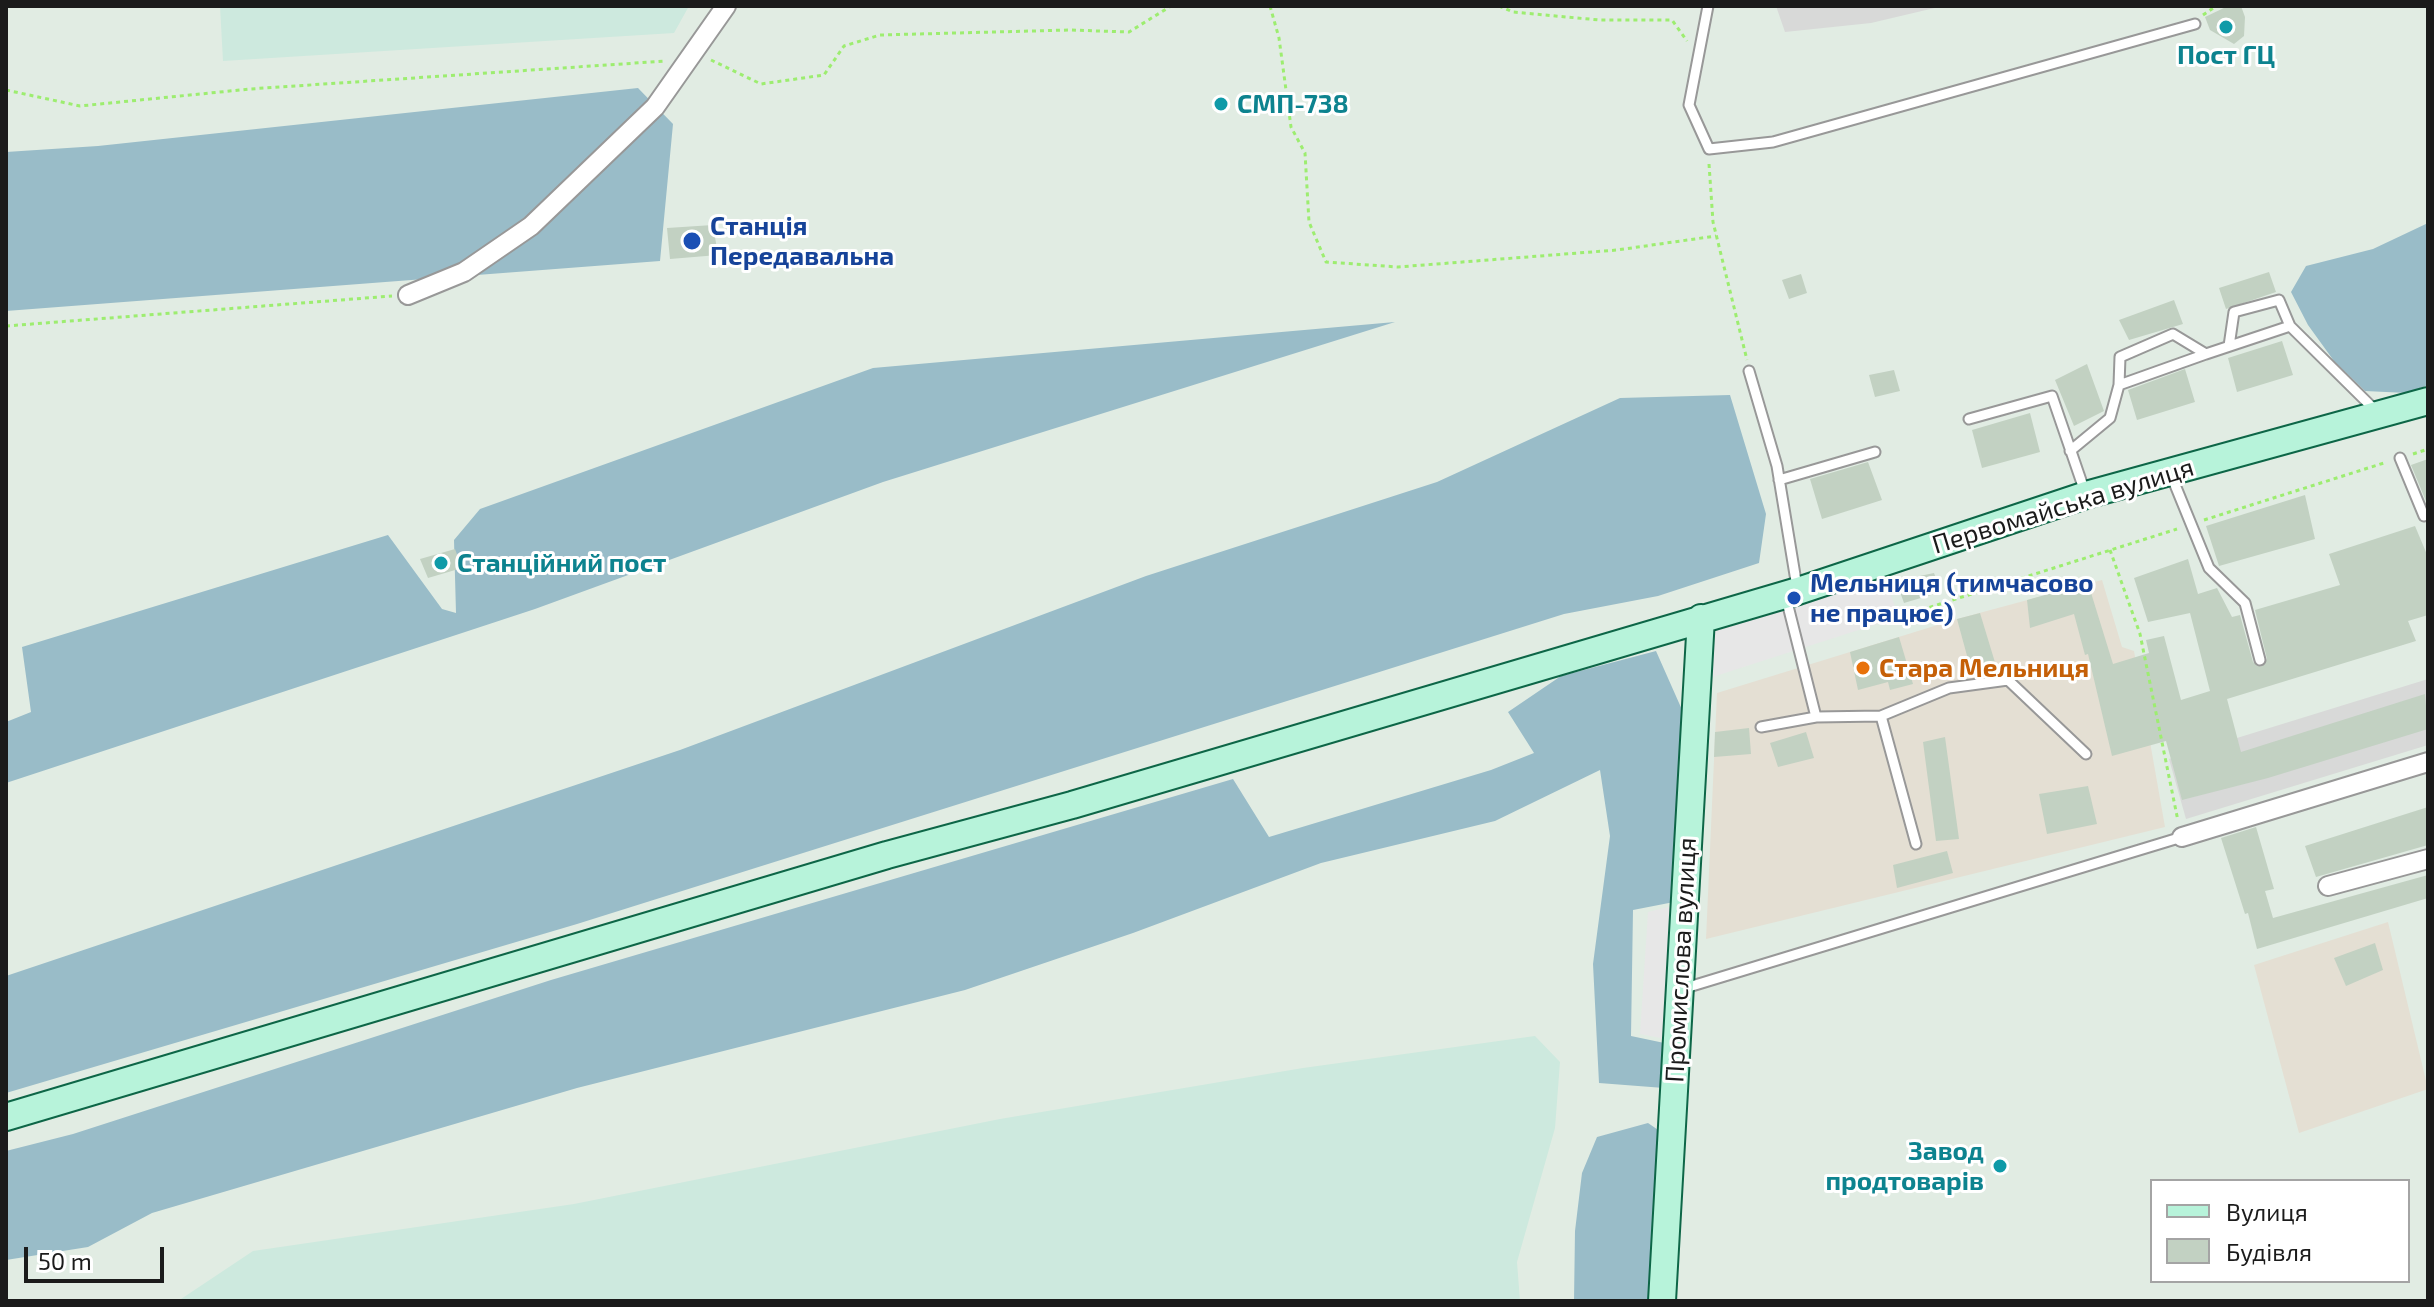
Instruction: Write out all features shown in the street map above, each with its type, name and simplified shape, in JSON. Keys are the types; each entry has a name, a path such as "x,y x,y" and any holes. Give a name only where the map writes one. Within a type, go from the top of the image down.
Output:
{"street":[{"path":"408,295 464,272 531,226 655,107 726,6"},
{"name":"Первомайська вулиця","path":"6,1117 857,864 1072,805 1791,593 2086,495 2428,401"},
{"name":"Промислова вулиця","path":"1662,1301 1701,618"},
{"path":"2182,837 2428,762"},
{"path":"2328,886 2428,859"}],"lane":[{"path":"1708,6 1689,105 1709,149 1773,142 2195,24"},
{"path":"2229,346 2234,312 2279,300 2290,326 2380,416"},
{"path":"2119,385 2290,326"},
{"path":"2070,451 2110,418 2119,385 2120,357 2173,334 2206,354"},
{"path":"1749,371 1779,480 1791,593 1816,717"},
{"path":"1969,419 2052,396 2086,495"},
{"path":"1779,480 1875,452"},
{"path":"2400,458 2424,516 2428,515"},
{"path":"2170,473 2209,568 2245,603 2260,660"},
{"path":"1761,727 1816,717 1881,716 1949,688 2008,680 2086,754"},
{"path":"1881,716 1916,844"},
{"path":"1679,990 2182,837"}],"path":[{"path":"6,90 80,106 250,89 692,55 761,84 824,75 844,46 880,35 1027,30 1129,32 1171,6"},
{"path":"1270,6 1279,38 1291,127 1305,153 1309,222 1326,262 1398,267 1617,250 1716,236"},
{"path":"1499,6 1513,12 1599,20 1672,20 1698,58"},
{"path":"1709,149 1716,236 1749,371"},
{"path":"6,326 408,295"},
{"path":"1899,617 2428,449"},
{"path":"2110,550 2140,634 2182,837"}],"shaded area":[{"path":"1776,6 1943,6 1871,23 1785,32"},
{"path":"638,88 673,124 660,261 6,311 6,152 98,146"},
{"path":"2428,223 2428,385 2407,393 2365,391 2334,361 2308,325 2291,292 2306,266 2373,249"},
{"path":"1395,322 883,482 535,609 6,783 6,722 31,712 22,647 388,535 442,609 456,613 454,540 480,509 873,368"},
{"path":"1730,395 1766,514 1759,563 1658,596 1564,614 577,924 6,1093 6,976 680,750 1146,576 1437,482 1620,398"},
{"path":"1881,570 1899,617 1697,682 1704,622"},
{"path":"2102,580 2122,647 2134,651 2165,827 1706,939 1717,693 1957,619"},
{"path":"1656,651 1683,712 1674,902 1633,910 1631,1036 1669,1044 1664,1088 1599,1083 1593,964 1610,836 1600,770 1495,821 1321,863 1133,933 965,990 577,1088 152,1213 88,1247 6,1260 6,1151 73,1134 551,980 1233,779 1269,837 1491,770 1534,753 1508,712 1561,676"},
{"path":"2428,679 2428,745 2186,819 2169,759"},
{"path":"1684,903 1676,1041 1640,1034 1648,912"},
{"path":"2388,922 2428,1089 2299,1133 2254,965"},
{"path":"1648,1123 1664,1134 1655,1301 1574,1301 1575,1231 1582,1173 1597,1137"}],"green space":[{"path":"220,6 689,6 674,33 223,61"},
{"path":"1535,1036 1560,1062 1555,1128 1517,1262 1520,1301 178,1301 253,1251 574,1204 1000,1119 1303,1068"}],"building":[{"name":"Пост ГЦ","path":"2228,6 2241,6 2245,17 2244,36 2234,44 2210,30 2205,17"},
{"name":"Станція Передавальна","path":"713,225 718,255 670,259 667,228"},
{"path":"2269,272 2276,292 2226,309 2219,288"},
{"path":"1801,274 1807,293 1789,299 1782,280"},
{"path":"2174,300 2183,324 2129,340 2119,320"},
{"path":"2282,341 2293,375 2237,392 2228,358"},
{"path":"2087,364 2104,411 2074,426 2055,380"},
{"path":"2185,369 2195,402 2137,420 2128,390"},
{"path":"1894,370 1900,391 1875,397 1869,375"},
{"path":"2030,413 2040,452 1982,468 1972,430"},
{"path":"2428,459 2428,506 2411,465"},
{"path":"1868,462 1882,500 1822,519 1810,479"},
{"path":"2305,495 2315,539 2219,566 2206,526"},
{"path":"2415,526 2428,557 2428,615 2408,621 2416,641 2227,699 2241,752 2425,694 2428,729 2268,778 2182,800 2166,741 2112,756 2088,654 2085,655 2074,614 2030,628 2027,600 2088,583 2113,664 2149,653 2146,640 2164,636 2181,700 2210,691 2190,613 2148,622 2134,578 2188,559 2198,594 2217,588 2232,617 2240,615 2253,662 2261,667 2267,659 2255,610 2340,585 2329,554"},
{"name":"Станційний пост","path":"455,549 462,568 428,578 420,559"},
{"path":"1934,573 1941,592 1904,603 1896,581"},
{"path":"1980,613 1997,669 1972,674 1957,619"},
{"path":"1899,637 1913,684 1890,690 1888,682 1858,690 1850,652"},
{"path":"1749,728 1751,754 1714,757 1715,732"},
{"path":"1806,732 1814,758 1778,767 1770,743"},
{"path":"1945,737 1959,839 1936,841 1923,742"},
{"path":"2088,786 2097,824 2047,834 2039,794"},
{"path":"2428,807 2428,845 2316,877 2305,846"},
{"path":"2256,827 2274,889 2265,891 2273,918 2428,875 2428,898 2257,949 2248,913 2245,914 2221,838"},
{"path":"1947,851 1953,873 1897,888 1893,865"},
{"path":"2375,943 2383,970 2346,986 2334,958"}],"place":[{"name":"Пост ГЦ","path":"2226,27"},
{"name":"СМП-738","path":"1221,104"},
{"name":"Станція Передавальна","path":"692,241"},
{"name":"Станційний пост","path":"441,563"},
{"name":"Мельниця (тимчасово не працює)","path":"1794,598"},
{"name":"Стара Мельниця","path":"1863,668"},
{"name":"Завод продтоварів","path":"2000,1166"}]}
